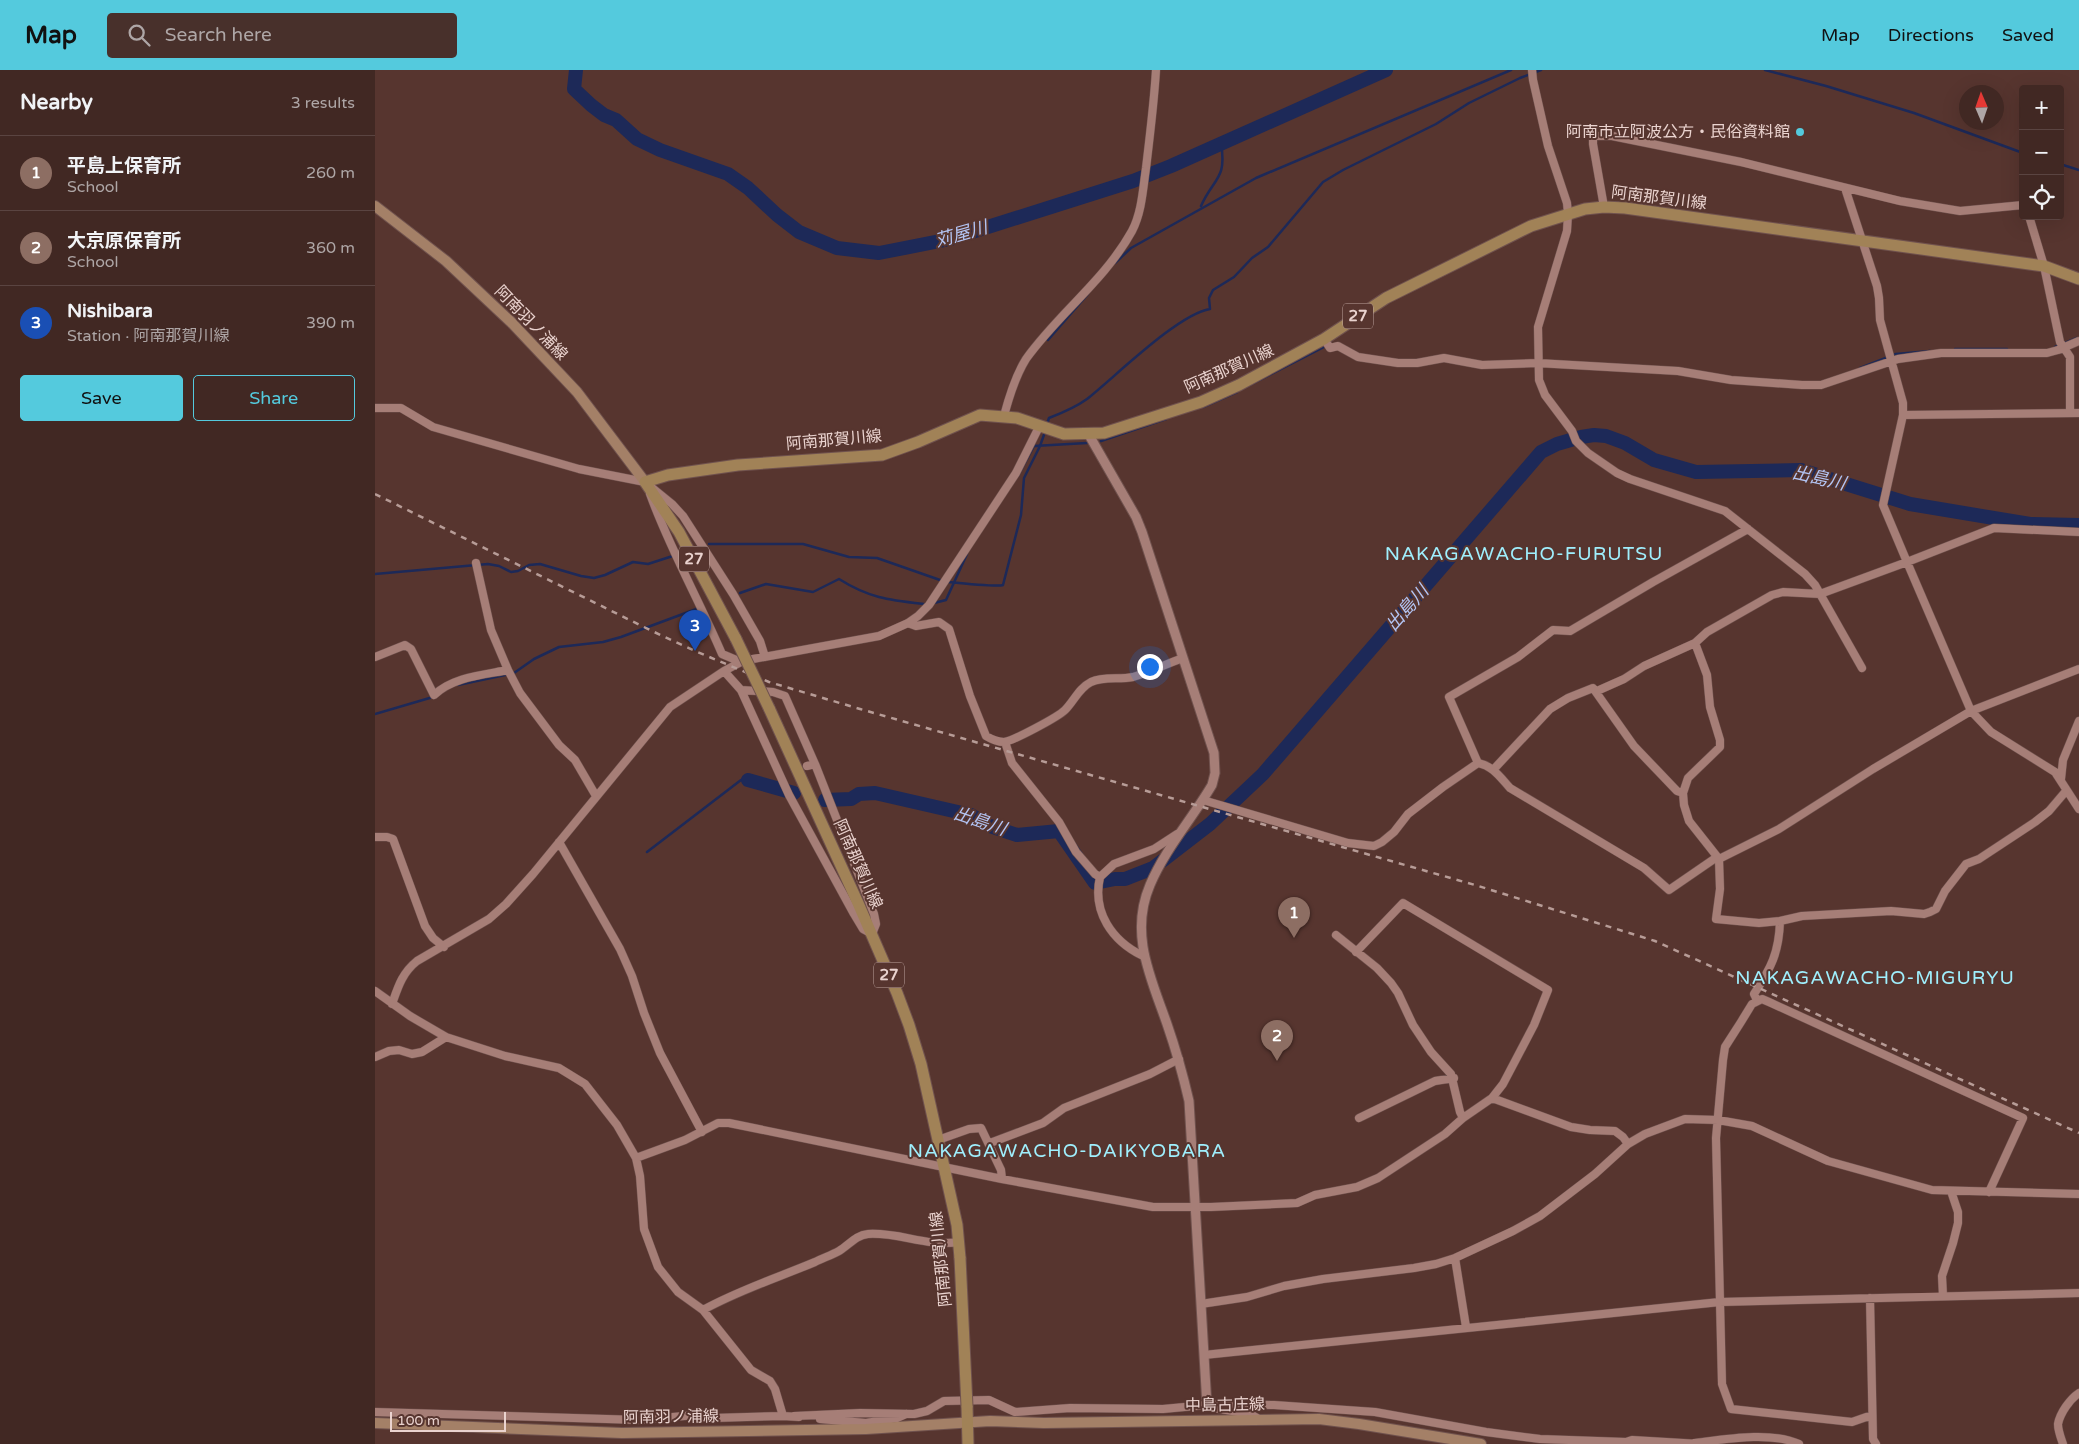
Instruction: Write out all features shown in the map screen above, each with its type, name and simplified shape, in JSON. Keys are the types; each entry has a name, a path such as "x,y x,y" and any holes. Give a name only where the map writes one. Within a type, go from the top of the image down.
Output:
{"main road":[{"name":"阿南羽ノ浦線","path":"375,206 446,261 511,322 577,392 645,482"},
{"name":"阿南那賀川線","path":"968,1444 957,1225 921,1064 913,1040 897,993 872,934 736,639 679,532 645,482 668,475 739,465 882,455 918,442 980,415 1017,418 1064,434 1089,435 1110,431 1201,402 1239,385 1326,342 1386,298 1531,226 1568,214 1604,207 1625,208 2044,266 2079,279"},
{"name":"中島古庄線","path":"967,1426 1319,1419 1481,1444"},
{"name":"阿南羽ノ浦線","path":"375,1423 622,1433 866,1426 967,1426"}],"street":[{"path":"1004,416 1008,399 1025,361 1116,255 1133,228 1138,215 1146,170 1156,70"},
{"path":"1532,70 1548,146 1567,203 1568,214 1567,231 1538,327 1537,361 1539,380 1545,395 1575,438 1588,453 1617,473 1725,511 1805,574 1820,594 1862,668"},
{"path":"1604,207 1593,144 1595,136 1612,136 1669,147 1900,201 1960,211 2019,205"},
{"path":"1845,188 1877,286 1880,320 1901,389 1903,415 1885,497 1885,511 1971,711 1991,732 2055,772 2079,809"},
{"path":"2030,220 2044,266 2062,345 2070,357 2070,413"},
{"path":"1326,342 1330,348 1338,346 1358,357 1398,363 1417,363 1444,358 1482,365 1537,361 1678,371 1731,380 1802,385 1821,384 1891,357 1941,353 2047,353 2062,345 2079,342"},
{"path":"375,408 401,408 433,427 579,469 645,482 672,504 702,546 760,641 765,657"},
{"path":"1903,415 2079,413"},
{"path":"392,1004 401,978 408,968 489,919 523,886 670,707 741,662 879,636 908,623 918,616 929,605 1011,482 1039,427"},
{"path":"1089,435 1136,517 1214,753 1215,773 1212,785 1169,848 1150,885 1143,908 1143,956 1179,1059 1189,1101 1207,1406"},
{"path":"645,482 657,515 704,610 722,654 741,662"},
{"path":"1597,691 1624,679 1644,666 1695,643 1707,632 1772,595 1783,592 1820,594 1835,590 1994,528 2079,532"},
{"path":"1478,763 1449,697 1518,657 1553,630 1570,631 1748,529"},
{"path":"477,566 491,630 509,673 520,693 559,745 575,760 596,796"},
{"path":"908,623 916,626 939,622 949,629 969,696 986,736 1005,742 1058,716 1081,690 1091,682 1106,678 1131,677 1183,658"},
{"path":"1695,643 1707,675 1710,707 1721,740 1720,747 1688,778 1683,793 1684,805 1689,821 1718,858 1720,889 1716,919 1759,923 1802,916 1891,911 1924,914 1930,912 1936,909 1945,891 1966,864 1979,859 2049,811 2066,791"},
{"path":"375,657 405,645 411,649 434,695 453,682 509,673"},
{"path":"1203,800 1348,843 1374,846 1394,832 1408,814 1443,787 1478,763 1485,764 1510,788 1644,868 1669,890 1718,858 1779,829 1873,769 1971,711 2079,669"},
{"path":"723,672 741,690 785,775 788,791 854,914 863,929 872,934 877,924 874,914 829,800 811,765 785,696 773,692 741,690"},
{"path":"1493,770 1550,709 1567,698 1593,688 1597,691 1634,746 1677,791 1683,793"},
{"path":"2061,779 2063,760 2079,721"},
{"path":"1005,742 1012,763 1059,822 1077,852 1095,874 1100,877"},
{"path":"1143,956 1131,950 1120,941 1103,917 1098,902 1100,877 1115,864 1154,848 1181,832"},
{"path":"375,837 393,839 425,926 433,938 443,947"},
{"path":"559,842 620,949 632,976 660,1053 702,1132"},
{"path":"636,1158 702,1132 719,1123 729,1123 1002,1179 1153,1207 1271,1206 1297,1203 1315,1195 1357,1187 1378,1178 1445,1134 1463,1118 1492,1098 1503,1084 1534,1025 1548,990 1403,903 1356,952"},
{"path":"1757,1000 1754,994 1775,959 1780,921"},
{"path":"1336,935 1391,983 1398,993 1413,1025 1431,1052 1454,1078 1459,1112 1463,1118"},
{"path":"375,991 410,1016 446,1037 505,1056 559,1068 585,1084 617,1125 636,1158 640,1176 644,1229 658,1267 678,1292 703,1310 751,1370 770,1381 775,1389 783,1416"},
{"path":"1873,1415 1853,1422 1731,1409 1722,1384 1716,1138 1725,1047 1752,1004 1762,999 2023,1118 1989,1192"},
{"path":"375,1057 389,1051 399,1050 413,1054 422,1052 446,1037"},
{"path":"990,1143 1043,1123 1065,1108 1150,1074 1179,1059"},
{"path":"1359,1118 1435,1081 1454,1078"},
{"path":"1492,1098 1571,1127 1615,1131 1628,1144"},
{"path":"1201,1304 1247,1297 1283,1286 1429,1265 1455,1258 1540,1216 1595,1174 1628,1144 1645,1134 1685,1119 1718,1120 1751,1126 1836,1164 1914,1186 1951,1192 2079,1194"},
{"path":"938,1140 969,1129 981,1128 990,1143 1001,1170 1002,1179"},
{"path":"1943,1296 1942,1276 1958,1223 1958,1212 1951,1192"},
{"path":"703,1310 737,1292 840,1251 853,1240 866,1234 879,1234 931,1244 959,1242"},
{"path":"1455,1258 1466,1327"},
{"path":"1204,1355 1720,1302 2079,1294"},
{"path":"1870,1298 1873,1439 1876,1444"},
{"path":"2063,1444 2058,1422 2070,1401 2079,1393"},
{"path":"375,1412 639,1420 707,1414 712,1415 713,1418 860,1413 907,1414 927,1411 944,1401 989,1400 1015,1412 1070,1408 1163,1409 1217,1404 1308,1407 1375,1412 1485,1432 1540,1439 1626,1442 1632,1440 1700,1444"},
{"path":"1207,1406 1218,1410 1250,1414 1259,1419"},
{"path":"795,1416 866,1426 907,1414"},
{"path":"1688,1444 1739,1438 1788,1439 1799,1444"}],"waterway":[{"name":"苅屋川","path":"576,70 574,89 591,105 604,115 616,120 637,139 660,150 728,174 748,188 799,232 837,248 879,253 950,239 1133,181 1171,166 1386,70"},
{"path":"1115,263 1131,248 1256,178 1511,70"},
{"path":"1047,424 1049,418 1069,410 1087,399 1181,322 1197,313 1210,309 1209,298 1213,290 1234,277 1252,258 1268,247 1323,182 1343,170 1436,124 1469,103 1541,70"},
{"path":"1765,70 1826,86 1914,113 2019,152"},
{"path":"1201,206 1221,172 1221,143"},
{"path":"2064,165 2079,170"},
{"path":"1048,340 1088,294"},
{"path":"2055,347 2077,338"},
{"path":"1242,389 1326,346"},
{"path":"1955,349 2007,349"},
{"path":"1860,368 1896,354 1930,351"},
{"path":"1203,407 1237,392"},
{"path":"1101,441 1166,419"},
{"path":"948,582 1003,585 1021,515 1024,478 1045,432"},
{"name":"出島川","path":"825,800 851,799 859,794 875,793 971,815 990,826 1017,835 1059,831 1095,883 1125,879 1153,868 1210,824 1263,774 1541,452 1557,444 1581,437 1606,436 1625,443 1654,460 1696,472 1801,470 1910,504 2030,524 2079,525"},
{"path":"1018,476 1034,446 1087,443"},
{"path":"709,544 803,544 849,557 877,558 940,580"},
{"path":"375,574 488,564 499,566 511,572 518,571 529,565 540,564 594,578 633,562 648,564 682,553"},
{"path":"934,603 946,600 967,554"},
{"path":"740,593 766,584 813,592 839,579 860,590 880,597 924,604"},
{"path":"458,685 514,673 534,659 559,647 603,642 621,637 699,608"},
{"path":"375,714 433,697"},
{"path":"647,852 741,780 748,780"},
{"name":"出島川","path":"748,780 794,793"}],"railway":[{"path":"375,494 652,631 769,682 1475,885 1655,941 2079,1133"}],"place":[{"name":"阿南市立阿波公方・民俗資料館","path":"1800,132"},
{"name":"Nishibara","path":"695,651"},
{"name":"平島上保育所","path":"1294,938"},
{"name":"大京原保育所","path":"1277,1061"}],"district":[{"name":"NAKAGAWACHO-FURUTSU","path":"1524,554"},
{"name":"NAKAGAWACHO-MIGURYU","path":"1875,978"},
{"name":"NAKAGAWACHO-DAIKYOBARA","path":"1067,1151"}]}
